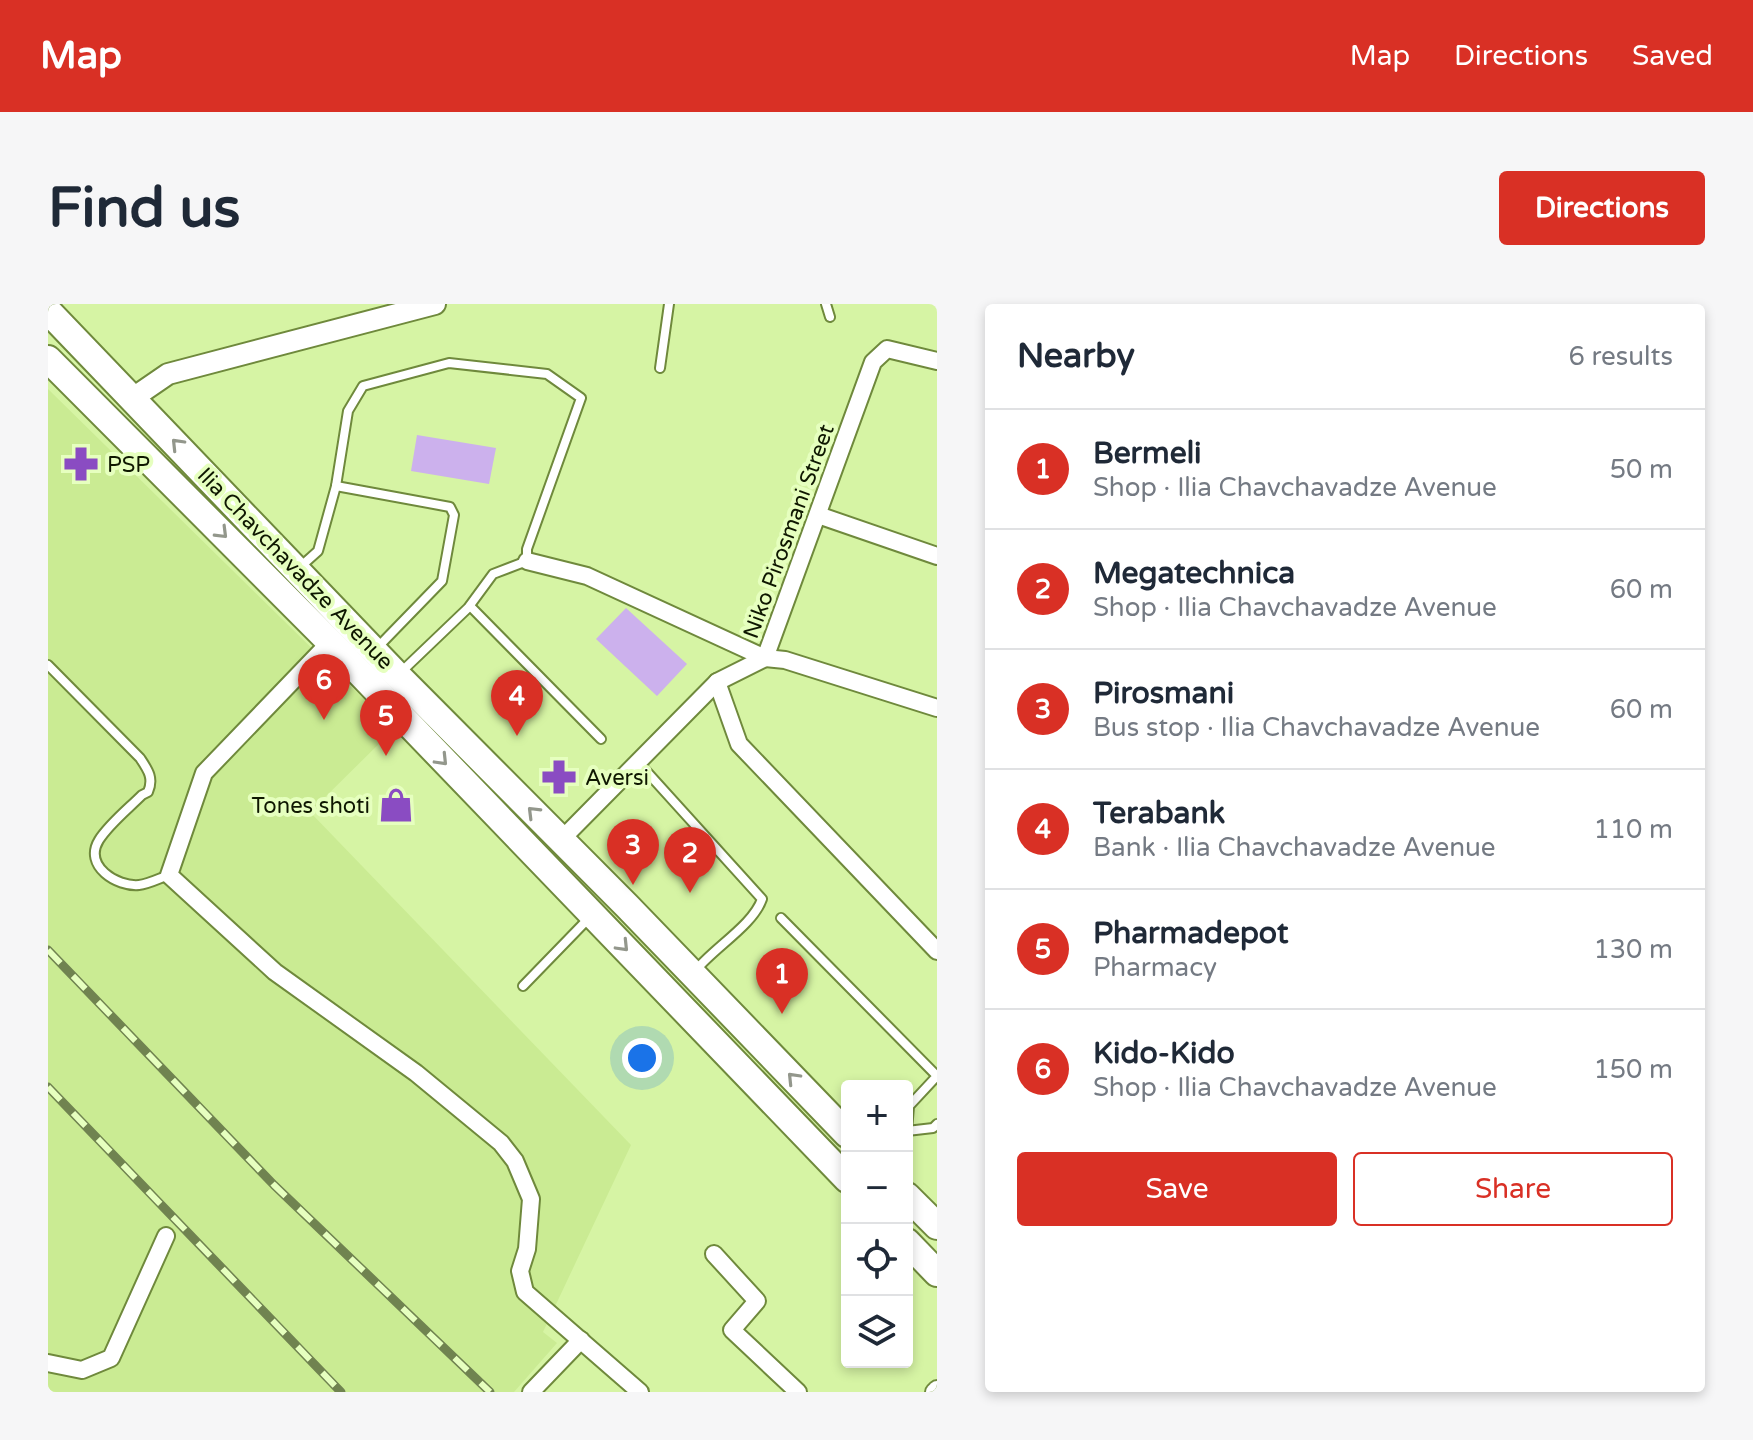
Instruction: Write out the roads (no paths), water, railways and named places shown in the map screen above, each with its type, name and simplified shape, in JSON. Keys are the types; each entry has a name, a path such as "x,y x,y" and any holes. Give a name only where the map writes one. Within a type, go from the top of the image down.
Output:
{"main road":[{"name":"Ilia Chavchavadze Avenue","path":"48,311 398,676 841,1128"},
{"name":"Ilia Chavchavadze Avenue","path":"48,359 330,642 841,1173"},
{"path":"913,1202 937,1226"},
{"path":"913,1248 937,1273"}],"street":[{"path":"133,398 168,374 377,312 435,304"},
{"name":"Niko Pirosmani Street","path":"561,840 717,682 765,658 873,362 887,349 937,361"},
{"path":"818,515 937,556"},
{"path":"527,561 587,576 765,658 785,660 937,708"},
{"path":"330,642 204,773 169,875 275,972 416,1073 501,1143 515,1161 531,1199 527,1249 520,1271 525,1292 640,1392"},
{"path":"717,682 739,744 937,951"},
{"path":"48,1363 82,1370 111,1358 166,1236"},
{"path":"714,1254 757,1301 732,1330 798,1392"},
{"path":"531,1392 581,1340"}],"lane":[{"path":"660,368 669,304"},
{"path":"826,304 830,317"},
{"path":"298,569 318,551 336,486 348,411 363,386 449,363 547,374 581,398 527,549 527,561 493,574 470,606 398,676"},
{"path":"336,486 450,507 454,515 442,581 375,650"},
{"path":"470,606 601,739"},
{"path":"48,665 140,758 150,773 148,792 99,841 96,861 105,875 122,884 141,885 169,875"},
{"path":"638,762 762,899 757,912 711,952 692,975"},
{"path":"523,986 592,915"},
{"path":"781,918 937,1076 913,1102"},
{"path":"913,1130 933,1128 937,1124"}],"railway":[{"path":"48,950 274,1185 490,1392"},
{"path":"48,1087 341,1392"}],"place":[{"name":"PSP","path":"81,464"},
{"name":"Kido-Kido","path":"324,720"},
{"name":"Terabank","path":"517,736"},
{"name":"Pharmadepot","path":"386,756"},
{"name":"Aversi","path":"559,777"},
{"name":"Tones shoti","path":"396,805"},
{"name":"Pirosmani","path":"633,885"},
{"name":"Megatechnica","path":"690,893"},
{"name":"Bermeli","path":"782,1014"}]}
